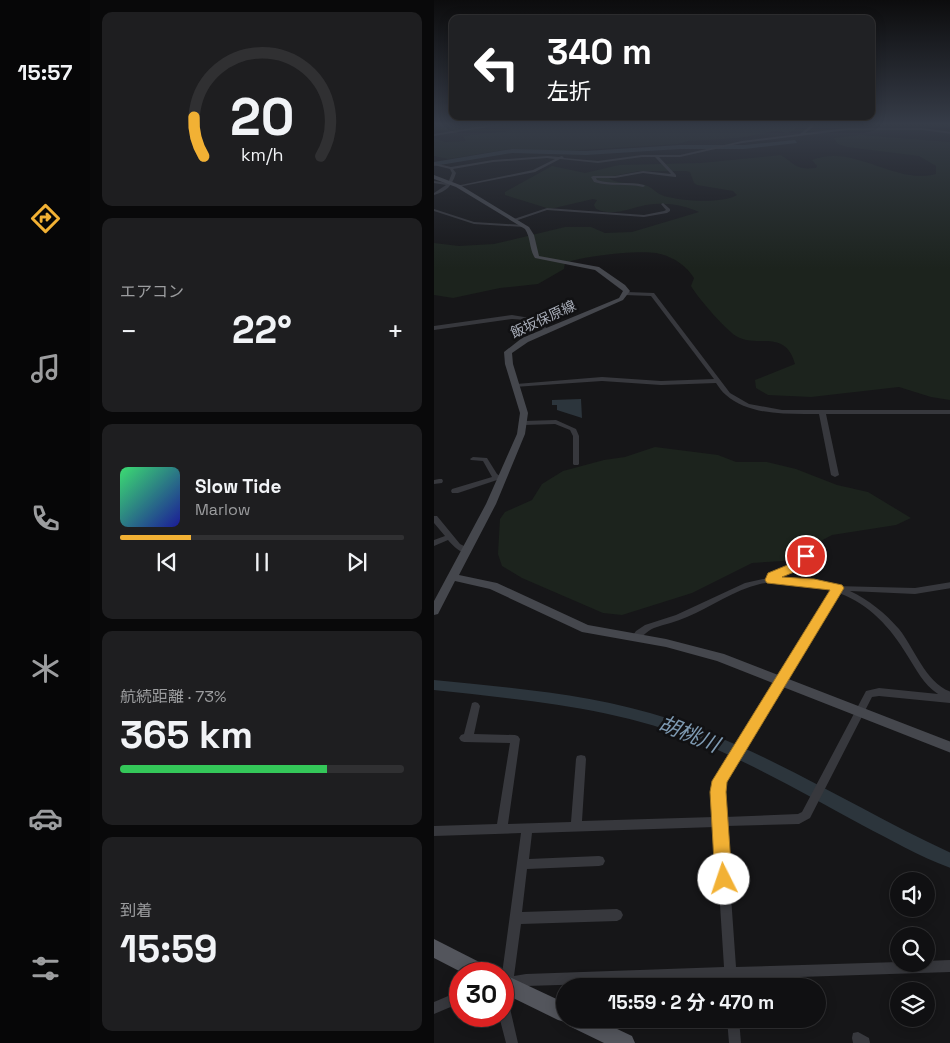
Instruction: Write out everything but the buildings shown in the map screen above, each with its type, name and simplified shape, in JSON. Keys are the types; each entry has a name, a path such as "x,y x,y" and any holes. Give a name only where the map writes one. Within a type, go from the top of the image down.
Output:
{"main road":[{"path":"434,177 458,186 524,226 532,234 536,256 547,260 597,268 627,289 627,294"},
{"name":"飯坂保原線","path":"524,423 524,413 508,352 515,345 614,302 627,294"},
{"path":"434,611 467,552 524,423"},
{"path":"452,577 493,586 586,629 675,645 720,657 950,748"},
{"path":"434,948 461,962"},
{"path":"514,988 556,1008"},
{"path":"594,1028 625,1043"}],"street":[{"path":"434,194 445,190 454,172"},
{"path":"458,186 531,172"},
{"path":"643,186 603,183 593,178 596,175 615,177 643,172 675,176 671,172"},
{"path":"434,182 450,183"},
{"path":"514,220 547,209 581,211 599,215 626,214 646,216 666,212 668,210 664,204"},
{"path":"434,210 470,222 524,226"},
{"path":"627,294 652,294 717,381 735,400 753,408 782,412 950,412"},
{"path":"434,328 512,317 528,319 547,330"},
{"path":"516,386 602,379 662,383 717,381"},
{"path":"822,412 835,475"},
{"path":"524,423 556,422 573,429 576,436 576,464"},
{"path":"454,490 499,479 485,459 473,459"},
{"path":"434,518 457,546 467,552"},
{"path":"434,543 450,537"},
{"path":"771,580 772,576 794,567 806,556"},
{"path":"635,638 644,628 676,619 736,590 771,580 814,583 838,588 915,591 950,585"},
{"path":"731,978 720,822 720,781 838,588"},
{"path":"838,588 861,601 889,622 935,694"},
{"path":"434,831 803,818 869,694 874,692 935,694 950,698"},
{"path":"475,706 466,738 515,739 502,829"},
{"path":"576,826 581,759"},
{"path":"510,962 527,828"},
{"path":"523,864 599,861"},
{"path":"516,918 617,915"},
{"path":"762,978 950,966"},
{"path":"514,982 556,980"},
{"path":"434,1008 449,1002"},
{"path":"508,1027 512,1043"},
{"path":"734,1028 735,1043"}],"shaded area":[{"path":"542,172 636,172 608,177 615,181 645,185 661,195 671,198 701,201 722,200 737,195 733,191 697,185 689,172 896,172 921,176 936,174 936,172 950,172 950,400 931,397 899,387 811,397 768,395 756,388 755,380 795,364 785,346 770,341 753,341 736,336 705,305 694,291 691,286 694,278 687,269 662,254 647,252 623,253 574,260 565,263 564,269 538,284 500,288 453,298 434,295 434,243 459,246 494,244 565,227 591,227 605,233 632,232 699,212 680,205 659,204 609,212 596,209 594,205 597,200 593,199 550,209 505,195 505,192"},
{"path":"581,399 582,418 557,410 557,405 552,405 552,400"},
{"path":"655,447 718,455 736,462 767,462 796,469 837,485 868,492 911,518 896,525 832,535 783,561 752,563 692,593 622,615 603,613 522,578 502,566 498,554 500,519 505,512 532,500 542,484 563,471 604,460 625,457"}],"waterway":[{"name":"胡桃川","path":"434,685 582,703 668,724 741,754 880,827 951,861"}],"route":[{"path":"724,879 718,792 720,781 838,588 814,583 771,580 772,576 798,565 806,556"}]}
